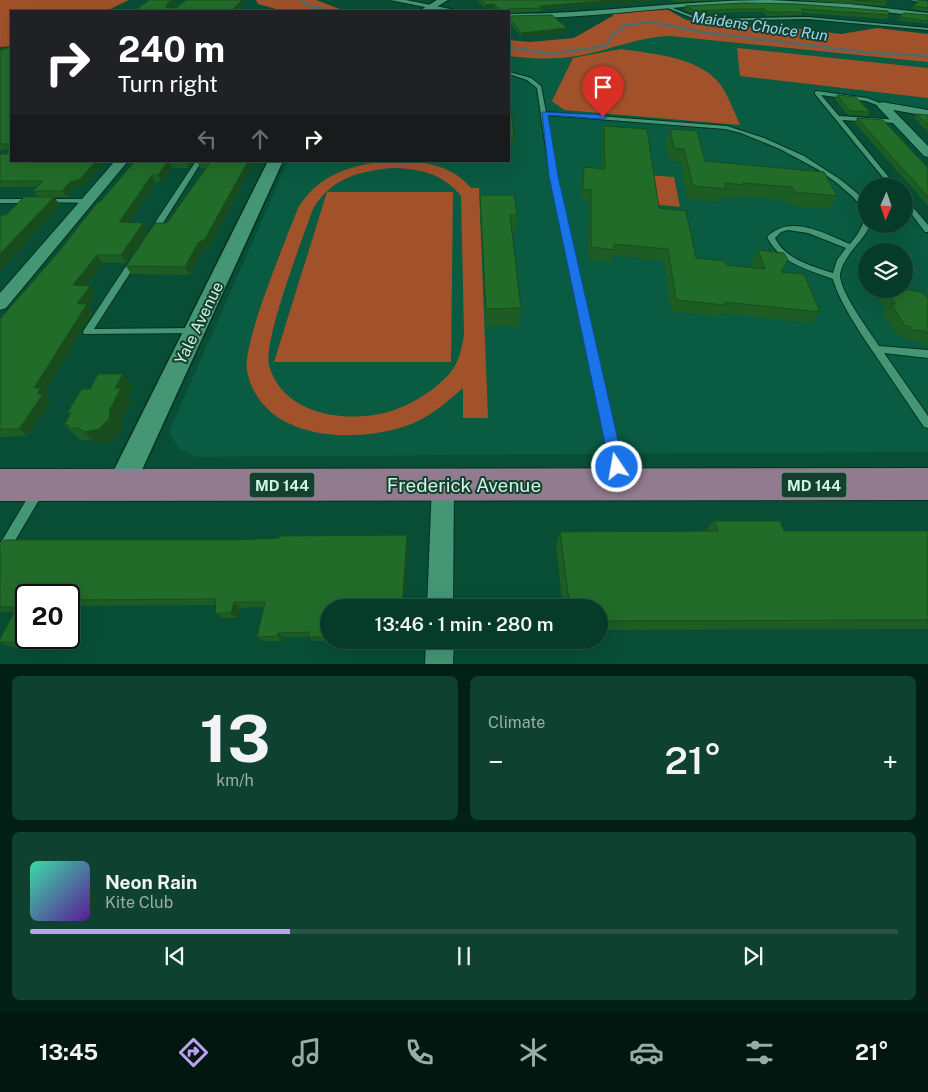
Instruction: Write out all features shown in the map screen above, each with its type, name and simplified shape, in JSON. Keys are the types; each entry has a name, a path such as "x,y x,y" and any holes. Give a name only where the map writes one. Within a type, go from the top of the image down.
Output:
{"main road":[{"name":"Frederick Avenue","path":"0,485 928,484"}],"street":[{"path":"394,0 427,9 442,10"},
{"path":"427,9 444,0"},
{"path":"896,11 898,0"},
{"path":"510,16 562,15 666,6 770,2 928,15"},
{"path":"882,105 928,113"},
{"path":"882,105 928,154"},
{"path":"0,304 121,162"},
{"name":"Yale Avenue","path":"121,485 276,162"},
{"path":"440,599 443,484"},
{"path":"439,664 440,649"}],"lane":[{"path":"913,0 928,2"},
{"path":"666,6 700,20 808,18 928,29"},
{"path":"510,73 536,83 539,87 554,176 621,485"},
{"path":"882,105 868,100 817,93 886,178"},
{"path":"544,113 725,126 769,140 835,176 850,188 858,198"},
{"path":"837,118 897,121"},
{"path":"146,242 198,162"},
{"path":"0,201 88,201"},
{"path":"913,211 926,226"},
{"path":"836,277 782,253 774,246 771,237 776,231 799,229 815,232 850,247"},
{"path":"864,233 850,247 838,266 836,277 842,293 928,424"},
{"path":"140,250 87,332 195,331"},
{"path":"878,349 928,354"},
{"path":"0,555 41,485"}],"shaded area":[{"path":"0,0 129,0 108,10 10,10 10,46 0,47"},
{"path":"256,0 316,0 342,10 279,10 258,4"},
{"path":"665,8 686,20 732,27 787,27 841,34 877,28 928,34 928,62 670,36 636,41 574,57 546,59 510,56 510,40 530,42 574,38 613,16 613,13"},
{"path":"658,33 928,60 928,109 813,92 882,178 858,178 858,233 913,233 913,217 928,236 928,452 196,457 179,449 169,432 288,162 510,162 510,54"},
{"path":"737,48 928,68 928,98 740,76"},
{"path":"621,49 663,55 705,70 716,79 724,90 740,125 564,110 552,101 573,58"},
{"path":"380,162 410,162 432,165 453,173 471,188 479,188 488,418 463,418 463,388 435,411 403,427 358,435 334,435 310,431 288,423 270,411 256,394 247,371 247,357 251,338 266,291 298,208 315,187 325,180 360,165","holes":["394,168 423,171 447,182 461,196 464,334 458,360 450,373 433,389 397,409 380,414 341,416 322,413 304,406 289,396 277,383 269,365 269,353 272,334 285,288 313,209 329,190 338,183 358,174"]},
{"path":"648,175 674,177 680,207 651,204"},
{"path":"327,192 453,192 451,362 274,362"}],"building":[{"path":"149,0 172,0 166,5 167,8 176,8 186,0 242,0 232,10 135,10"},
{"path":"481,0 614,0 508,10 500,10 494,4 486,5"},
{"path":"853,0 887,0 887,2"},
{"path":"920,0 928,1 928,8 913,6"},
{"path":"744,3 797,4 888,11 889,15 801,9 804,12 768,12 764,9 695,11 685,6"},
{"path":"904,13 928,15 928,21 899,17"},
{"path":"552,15 567,28 522,33 510,20 510,16"},
{"path":"10,47 10,115 8,116 10,116 10,162 95,162 80,179 70,182 62,191 33,191 43,181 0,181 0,154 8,154 8,144 0,144 0,50"},
{"path":"837,95 856,97 870,112 850,111"},
{"path":"510,110 511,110 514,136 510,136"},
{"path":"916,114 928,115 928,125"},
{"path":"857,118 883,120 928,168 928,197 913,178 911,178"},
{"path":"604,126 647,129 659,208 686,211 696,258 725,261 727,265 765,269 758,250 784,253 788,260 781,272 804,274 820,312 724,302 725,305 676,300 668,249 614,244 614,250 591,247 591,190 583,189 584,167 605,169"},
{"path":"670,129 697,131 705,161 824,172 837,196 795,192 792,187 743,183 743,185 725,183 726,189 693,186 684,149 674,148"},
{"path":"134,162 167,162 158,175 152,175 119,222 143,223 121,255 97,255 73,285 90,286 77,304 87,304 34,388 41,388 37,394 43,394 19,429 0,429 0,319 56,255 98,202"},
{"path":"210,162 247,162 205,239 198,243 185,267 126,266 155,223 167,223"},
{"path":"480,195 514,195 517,215 510,215 521,308 486,309"},
{"path":"24,197 54,197 0,254 0,216 6,215"},
{"path":"913,291 922,292 928,299 928,334 925,331 912,330 910,326 905,326 891,304 896,304 892,298 913,298"},
{"path":"98,374 123,374 115,388 121,388 110,409 109,419 99,429 84,432 78,428 67,428 69,425 64,425 71,413 67,413 82,389 90,389"},
{"path":"714,521 780,521 784,531 928,531 928,620 608,621 608,599 569,599 560,532 718,531"},
{"path":"407,535 403,599 320,599 320,637 309,637 309,632 278,633 277,636 257,637 265,602 234,602 231,613 215,613 216,599 80,600 80,584 15,584 15,607 0,607 0,546 4,540 234,540 279,538 279,536"},
{"path":"15,611 15,642 0,642"}],"waterway":[{"name":"Maidens Choice Run","path":"302,0 308,5 326,10"},
{"name":"Maidens Choice Run","path":"510,47 550,54 598,47 606,45 614,34 626,25 651,22 701,32 863,52 928,56"}],"route":[{"path":"603,117 544,113 554,176 617,467"}]}
